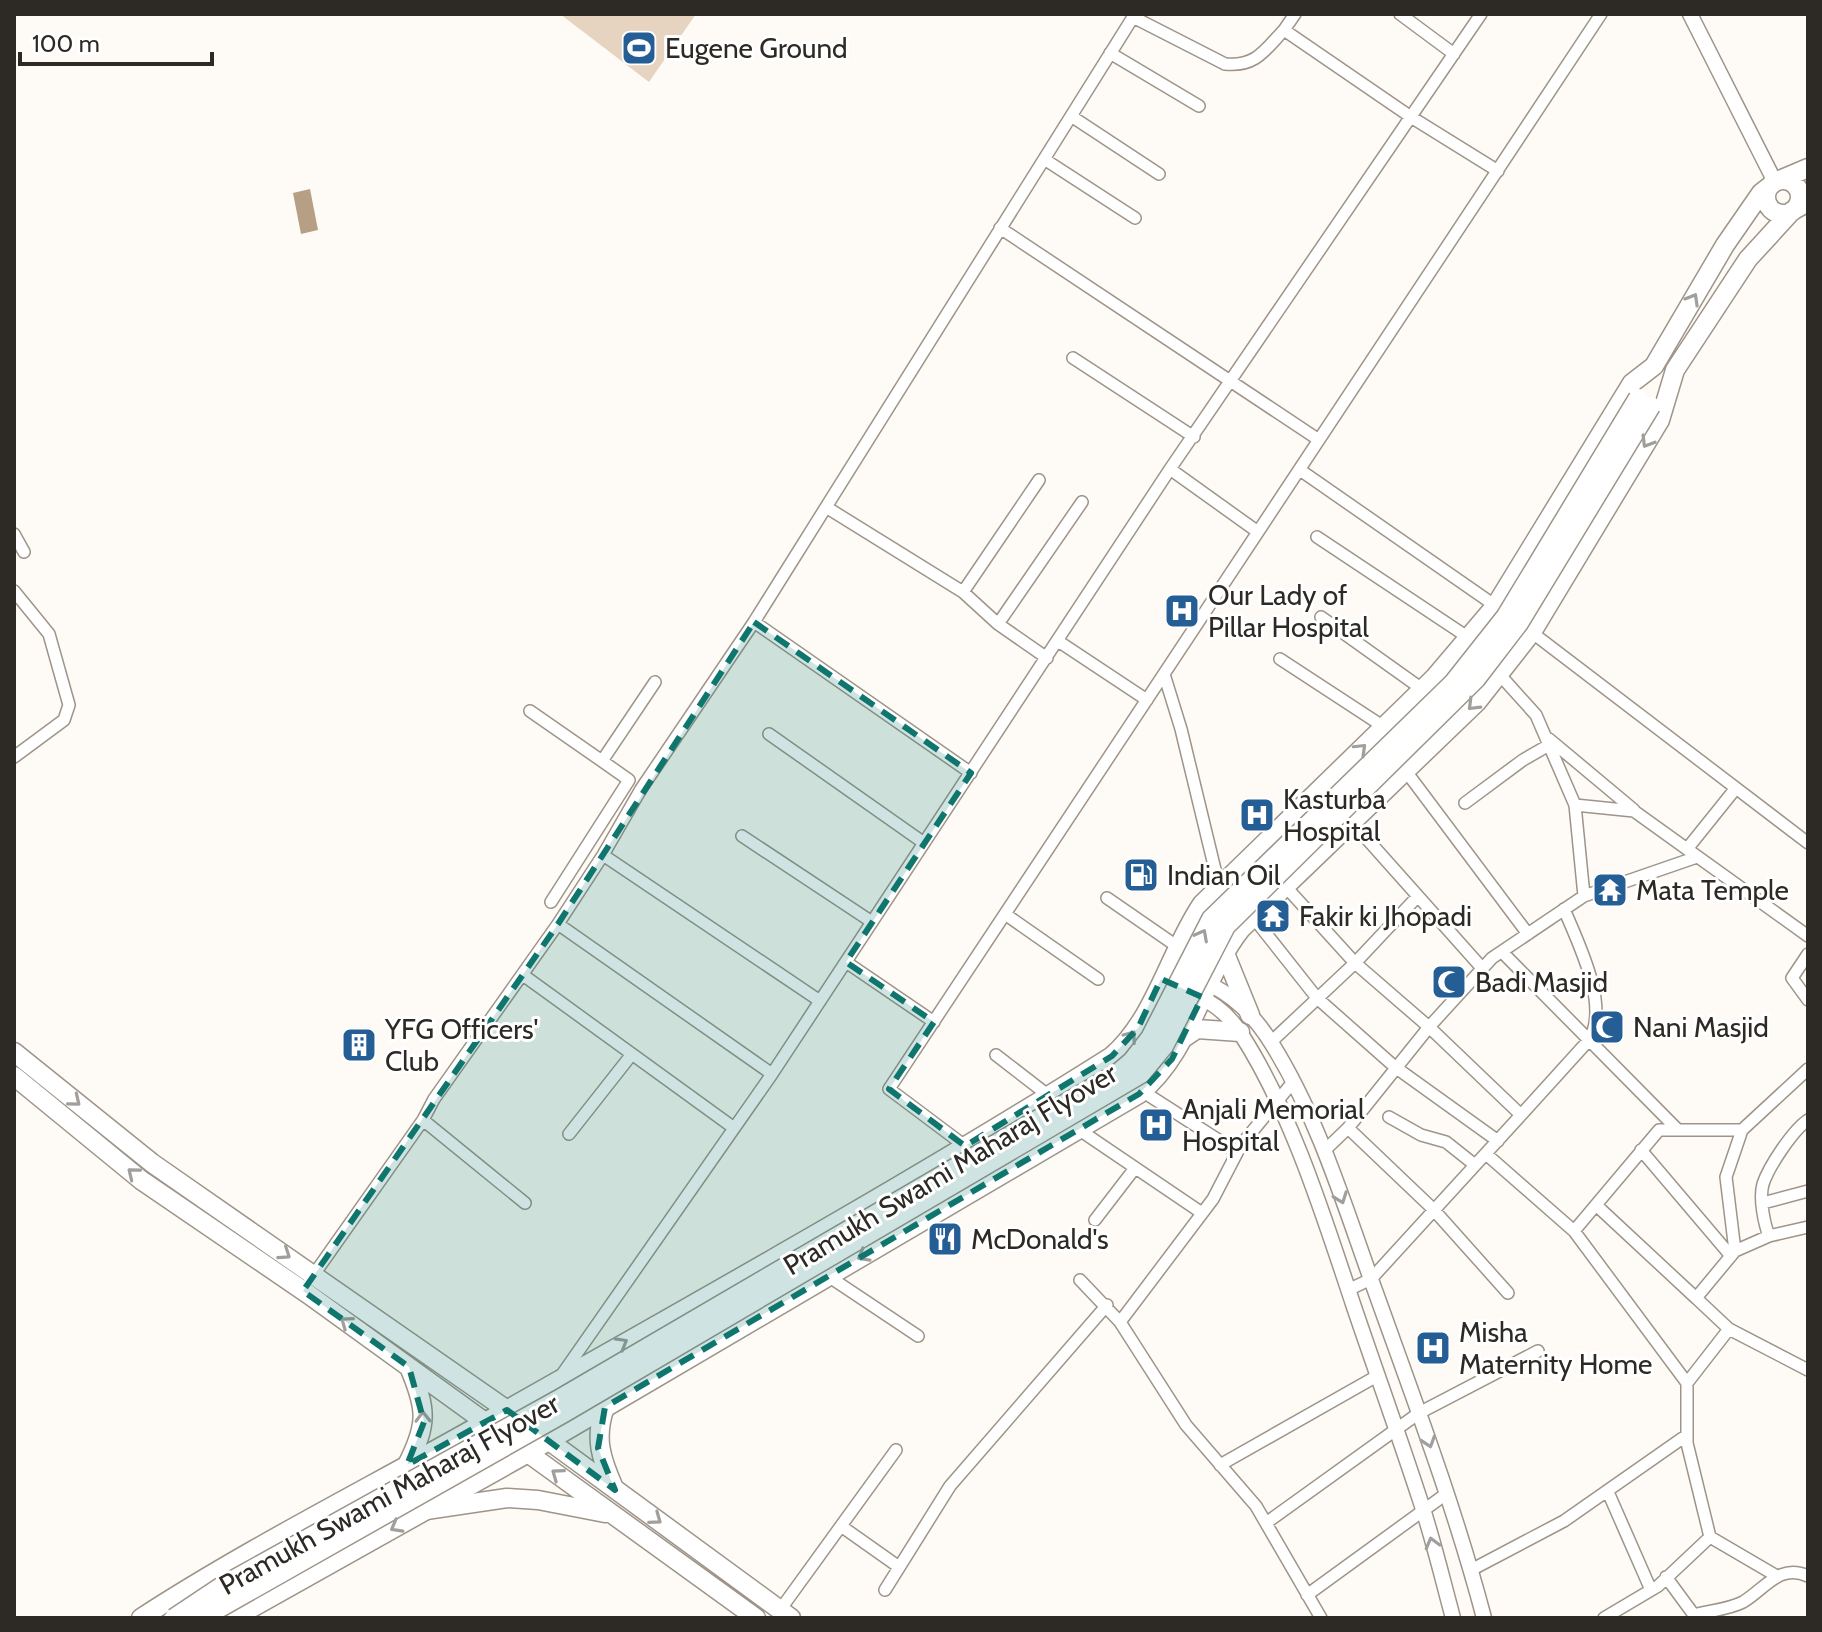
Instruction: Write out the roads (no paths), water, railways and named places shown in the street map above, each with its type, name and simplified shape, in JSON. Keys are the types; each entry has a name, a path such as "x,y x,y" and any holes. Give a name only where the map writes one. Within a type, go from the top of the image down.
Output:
{"main road":[{"path":"141,1618 207,1575 507,1410 965,1146 1049,1096 1126,1044 1138,1028 1196,912 1422,689 1469,638 1496,605 1632,383 1654,366 1725,245 1761,193 1775,182 1808,168"},
{"path":"1775,182 1767,195 1769,205 1777,212 1800,206"},
{"name":"Pramukh Swami Maharaj Flyover","path":"174,1618 222,1586 600,1375 1119,1072 1132,1061 1150,1038 1211,919 1453,683 1483,648 1644,402 1675,370 1748,259 1800,206"},
{"name":"Pramukh Swami Maharaj Flyover","path":"202,1618 564,1413 1141,1074 1164,1046 1226,926 1476,679 1519,623 1644,402 1654,366"},
{"path":"234,1618 528,1453 1155,1081 1172,1059 1224,951 1253,917 1477,702 1532,632 1660,420 1675,370"},
{"path":"1224,951 1250,1015"},
{"path":"1181,1040 1197,1029 1240,1032"},
{"path":"14,1052 152,1163 507,1410 785,1614"},
{"path":"14,1076 141,1180 303,1291 756,1618"},
{"path":"407,1465 424,1422 422,1400 409,1367"},
{"path":"605,1407 598,1448 615,1490"},
{"path":"426,1510 507,1498 538,1500 615,1516"}],"street":[{"path":"303,1291 603,855 641,789 754,622 1134,16 1225,64 1242,65 1256,59 1295,14"},
{"path":"1400,14 1454,54"},
{"path":"558,1380 772,1074 1170,469 1481,14"},
{"path":"965,1146 889,1089 1601,14"},
{"path":"1690,14 1775,182"},
{"path":"1284,30 1411,117 1498,171"},
{"path":"1110,53 1199,106"},
{"path":"1071,116 1159,174"},
{"path":"1044,159 1135,218"},
{"path":"1000,228 1319,440"},
{"path":"1073,358 1194,437"},
{"path":"1170,469 1258,532"},
{"path":"1300,470 1496,605 1808,843"},
{"path":"963,592 1039,480"},
{"path":"998,624 1082,502"},
{"path":"826,507 963,592 998,624 1047,658"},
{"path":"14,534 24,552"},
{"path":"1317,537 1469,638"},
{"path":"14,591 49,634 69,705 64,720 14,757"},
{"path":"1321,617 1422,689"},
{"path":"754,622 971,773"},
{"path":"1058,641 1147,700"},
{"path":"1280,659 1384,727"},
{"path":"1164,674 1181,729 1219,886"},
{"path":"1500,675 1536,715 1575,805 1584,896"},
{"path":"602,761 655,682"},
{"path":"530,711 629,780 551,902"},
{"path":"769,734 924,843"},
{"path":"1465,803 1547,741"},
{"path":"1547,741 1639,814 1808,936"},
{"path":"1405,770 1528,934"},
{"path":"1324,1151 1348,1128 1395,1067 1482,968 1584,896 1692,853 1736,788"},
{"path":"1575,805 1639,814"},
{"path":"1351,821 1482,968"},
{"path":"742,836 872,922"},
{"path":"603,855 820,1001"},
{"path":"1286,887 1355,963 1429,1027 1521,1115"},
{"path":"1271,1042 1355,963 1418,896"},
{"path":"1107,898 1178,947"},
{"path":"1348,1290 1371,1279 1589,1040 1596,1028 1591,974 1564,909"},
{"path":"1005,914 1098,979"},
{"path":"1253,917 1317,998 1395,1067 1498,1141"},
{"path":"558,924 772,1074"},
{"path":"1502,952 1678,1130"},
{"path":"1808,954 1792,978 1808,1000"},
{"path":"846,962 934,1022"},
{"path":"1165,972 1238,1001 1271,1042 1293,1082 1324,1151 1419,1413 1484,1618"},
{"path":"523,975 734,1128"},
{"path":"1205,990 1240,1032 1277,1101 1325,1219 1423,1510 1453,1618"},
{"path":"569,1134 632,1054"},
{"path":"996,1055 1049,1096"},
{"path":"1733,1254 1726,1177 1742,1130 1808,1069"},
{"path":"1120,1322 1213,1199 1237,1152 1293,1082"},
{"path":"1142,1091 1237,1152"},
{"path":"1389,1117 1421,1135 1446,1142 1475,1165"},
{"path":"423,1120 525,1203"},
{"path":"1769,1236 1762,1186 1784,1147 1808,1120"},
{"path":"1348,1128 1433,1209 1508,1293"},
{"path":"1078,1129 1202,1213"},
{"path":"1574,1231 1659,1130 1742,1130"},
{"path":"1641,1150 1733,1254"},
{"path":"1486,1154 1574,1231 1687,1383 1687,1443 1710,1537 1775,1575"},
{"path":"1095,1220 1135,1168"},
{"path":"1763,1203 1808,1191"},
{"path":"1596,1205 1729,1329 1808,1370"},
{"path":"1696,1298 1733,1254 1769,1236 1808,1227"},
{"path":"828,1276 918,1336"},
{"path":"1080,1280 1107,1305 1186,1425 1256,1506 1321,1618"},
{"path":"885,1590 950,1486 1107,1305"},
{"path":"1687,1383 1729,1329"},
{"path":"1266,1523 1419,1413 1538,1351"},
{"path":"1220,1465 1377,1376"},
{"path":"1471,1570 1564,1521 1687,1435"},
{"path":"785,1614 841,1526 896,1450"},
{"path":"1608,1492 1651,1590"},
{"path":"1307,1595 1446,1494"},
{"path":"841,1526 899,1567"},
{"path":"1604,1618 1651,1590 1710,1537"},
{"path":"1666,1577 1694,1615 1742,1603 1775,1575 1800,1572 1808,1576"}],"place":[{"name":"Eugene Ground","path":"639,48"},
{"name":"Our Lady of Pillar Hospital","path":"1182,611"},
{"name":"Kasturba Hospital","path":"1257,815"},
{"name":"Indian Oil","path":"1141,875"},
{"name":"Mata Temple","path":"1610,890"},
{"name":"Fakir ki Jhopadi","path":"1273,916"},
{"name":"Badi Masjid","path":"1449,982"},
{"name":"Nani Masjid","path":"1607,1027"},
{"name":"YFG Officers' Club","path":"359,1045"},
{"name":"Anjali Memorial Hospital","path":"1156,1125"},
{"name":"McDonald's","path":"945,1239"},
{"name":"Misha Maternity Home","path":"1433,1348"}]}
